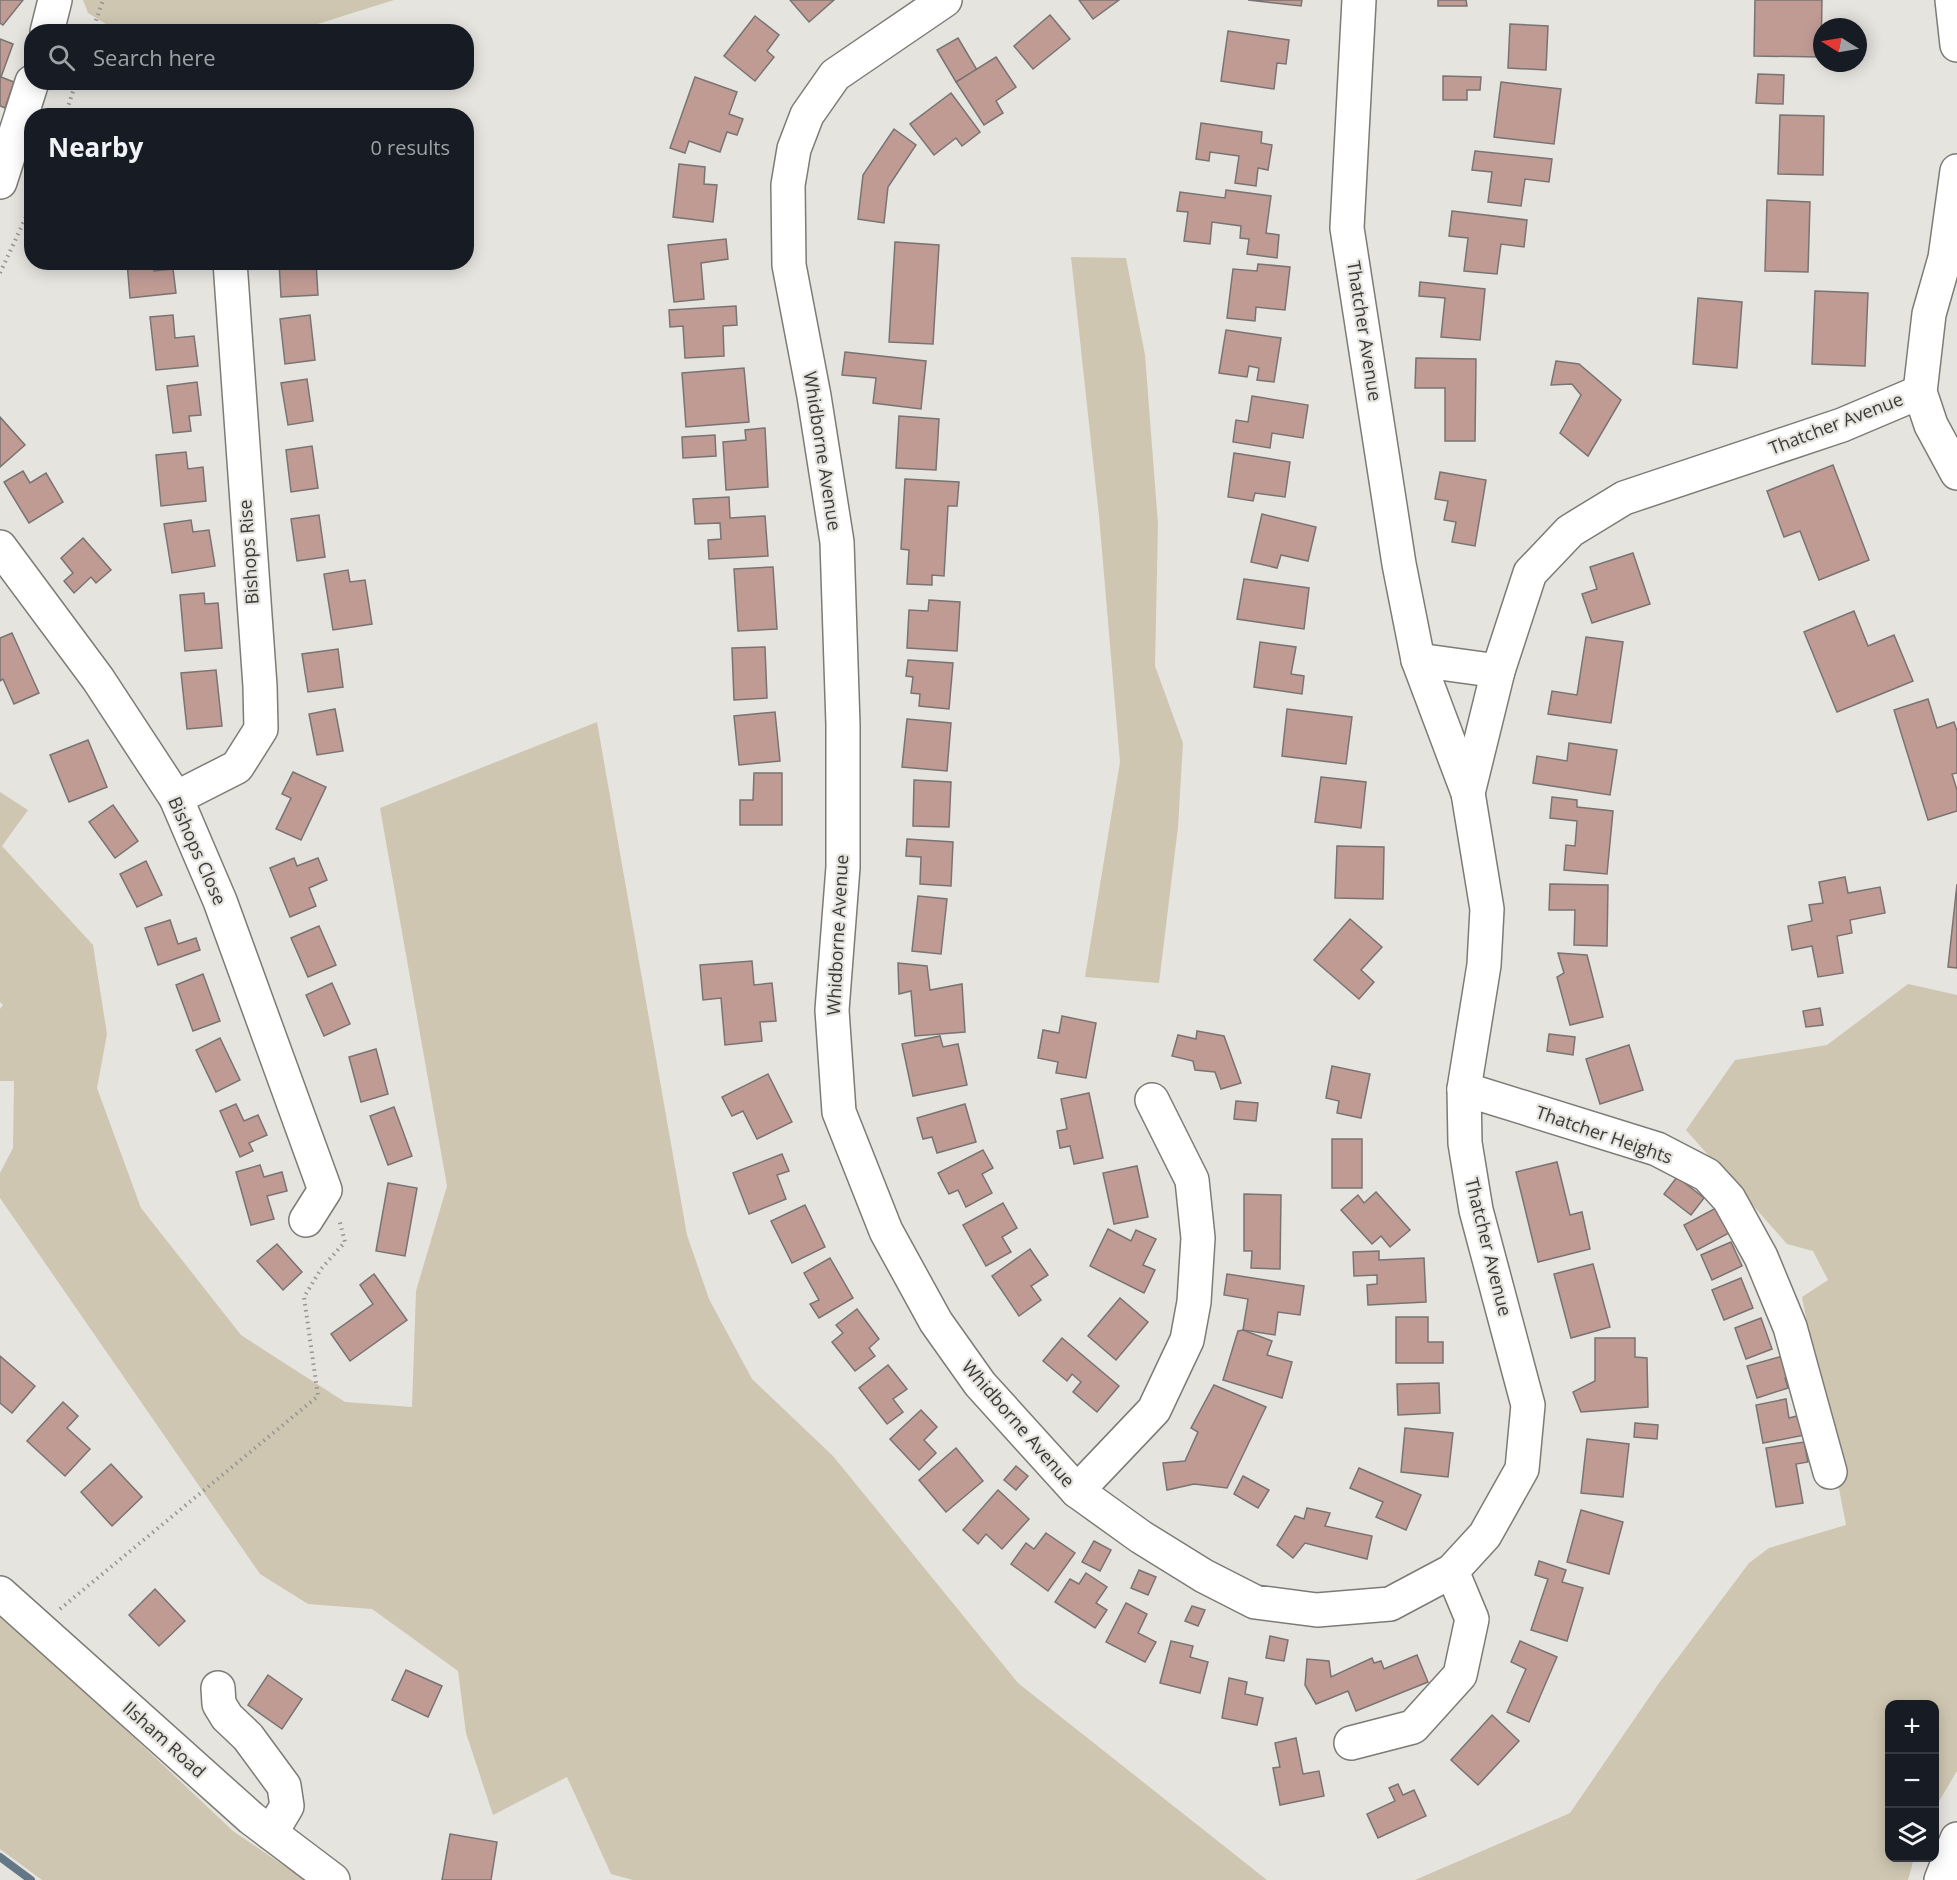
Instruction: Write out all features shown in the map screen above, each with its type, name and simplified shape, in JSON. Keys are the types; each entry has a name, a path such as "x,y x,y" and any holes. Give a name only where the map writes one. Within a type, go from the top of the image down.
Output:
{"street":[{"path":"49,24 55,0"},
{"name":"Whidborne Avenue","path":"945,0 835,75 807,115 794,149 788,185 789,265 814,396 837,542 843,867 832,1010 839,1112 886,1231 936,1322 980,1384 1077,1491 1150,1543 1204,1576 1255,1602 1317,1610 1390,1604 1452,1571"},
{"name":"Thatcher Avenue","path":"1359,0 1347,228 1399,564 1418,660 1468,793 1487,909 1484,964 1464,1089 1465,1143 1476,1210 1528,1405 1522,1469 1485,1535 1452,1571"},
{"path":"1952,0 1957,45"},
{"path":"0,182 29,90"},
{"path":"1957,171 1945,258 1929,314 1920,392 1931,425 1957,473"},
{"name":"Bishops Rise","path":"176,798 237,767 261,729 231,270"},
{"name":"Thatcher Avenue","path":"1468,793 1497,671 1530,573 1570,531 1624,498 1842,425 1920,392"},
{"name":"Bishops Close","path":"0,547 98,679 176,798 220,901 335,1192"},
{"path":"1418,660 1497,671"},
{"name":"Thatcher Heights","path":"1464,1089 1657,1149 1707,1175 1729,1199 1761,1257 1778,1297 1790,1327 1830,1472"},
{"path":"1077,1491 1154,1410 1187,1340 1194,1302 1198,1238 1192,1180 1152,1100"},
{"path":"306,1220 335,1192"},
{"path":"1351,1743 1413,1727 1460,1675 1472,1619 1452,1571"},
{"name":"Ilsham Road","path":"0,1593 251,1818 333,1880"},
{"path":"218,1688 219,1704 227,1717 255,1745 284,1786 287,1806 271,1833"},
{"path":"1941,1880 1957,1839"}],"path":[{"path":"95,24 103,0"},
{"path":"68,108 73,90"},
{"path":"0,273 24,221"},
{"path":"38,1627 318,1396 304,1297 321,1269 345,1242 335,1192"}],"shaded area":[{"path":"83,0 394,0 318,24 106,24 88,13"},
{"path":"1071,257 1126,258 1145,355 1158,524 1155,666 1183,743 1178,827 1159,983 1085,977 1120,762 1099,516"},
{"path":"597,722 687,1235 709,1299 752,1379 833,1456 1018,1683 1267,1880 633,1880 611,1874 567,1777 493,1815 466,1733 458,1671 372,1609 308,1604 260,1574 0,1198 0,1173 13,1148 14,1081 0,1081 0,1009 3,1005 0,1002 0,792 28,810 2,846 93,945 107,1034 97,1088 141,1208 241,1335 345,1402 412,1407 416,1291 447,1186 380,808"},
{"path":"1908,984 1957,995 1957,1771 1939,1801 1939,1700 1885,1700 1885,1862 1913,1862 1908,1880 1415,1880 1570,1813 1659,1683 1749,1563 1769,1548 1846,1525 1802,1297 1828,1280 1813,1251 1787,1244 1686,1130 1735,1060 1827,1045"},
{"path":"0,1611 233,1831 305,1880 42,1880 0,1849"}],"building":[{"path":"0,0 23,0 3,25 0,23"},
{"path":"790,0 834,0 809,22"},
{"path":"1079,0 1119,0 1093,19"},
{"path":"1248,0 1302,0 1301,6"},
{"path":"1438,0 1466,0 1467,6 1438,6"},
{"path":"1755,0 1822,0 1822,18 1813,18 1813,57 1754,56"},
{"path":"1050,15 1070,39 1033,69 1014,46"},
{"path":"755,16 779,35 767,51 774,57 755,81 724,56"},
{"path":"1510,24 1548,26 1546,70 1508,68"},
{"path":"1228,31 1289,40 1286,64 1277,63 1274,89 1221,81"},
{"path":"958,38 977,70 956,82 937,50"},
{"path":"0,39 13,44 1,77 14,82 5,108 0,106"},
{"path":"996,57 1016,87 996,101 1003,113 984,125 956,82"},
{"path":"1758,74 1784,75 1783,104 1756,103"},
{"path":"1443,76 1481,77 1480,90 1467,90 1467,100 1443,100"},
{"path":"695,77 737,92 729,114 743,119 737,135 727,132 720,152 689,141 685,153 670,148"},
{"path":"1501,82 1561,89 1554,144 1494,137"},
{"path":"951,93 980,132 962,146 956,138 934,155 910,124"},
{"path":"1780,115 1824,116 1823,175 1778,174"},
{"path":"1201,123 1262,132 1261,143 1272,145 1268,170 1258,168 1256,186 1235,183 1239,156 1210,152 1209,161 1196,159"},
{"path":"894,129 916,145 888,187 884,223 858,219 863,175"},
{"path":"1475,151 1552,159 1549,182 1525,179 1521,206 1488,202 1492,172 1472,170"},
{"path":"679,164 705,167 704,184 717,185 713,222 673,217"},
{"path":"1226,190 1271,196 1266,233 1279,235 1277,258 1247,254 1249,239 1240,238 1241,226 1212,222 1210,244 1184,241 1188,212 1177,211 1180,192 1225,198"},
{"path":"1767,200 1810,202 1808,272 1765,271"},
{"path":"1452,211 1527,220 1524,247 1501,244 1497,274 1464,271 1468,238 1449,236"},
{"path":"726,239 728,259 701,263 704,299 674,302 668,245"},
{"path":"895,242 939,245 933,344 889,342"},
{"path":"1258,264 1290,267 1285,310 1256,307 1255,321 1227,318 1233,269 1257,271"},
{"path":"128,270 173,270 176,293 130,298"},
{"path":"279,270 316,270 318,295 281,297"},
{"path":"1420,282 1485,289 1480,340 1441,337 1445,298 1419,296"},
{"path":"1815,291 1868,293 1865,366 1812,364"},
{"path":"1698,298 1742,302 1737,368 1693,364"},
{"path":"736,306 737,325 723,326 724,356 685,358 683,326 670,327 669,310"},
{"path":"173,315 175,338 194,336 198,366 156,370 150,317"},
{"path":"310,315 315,360 285,364 280,319"},
{"path":"1226,330 1281,338 1274,382 1257,380 1259,368 1249,366 1247,377 1219,373"},
{"path":"845,352 926,361 921,409 873,403 876,378 842,375"},
{"path":"1416,358 1476,359 1475,441 1445,441 1445,388 1415,388"},
{"path":"1556,361 1579,364 1621,400 1588,456 1560,433 1581,395 1572,384 1551,385"},
{"path":"744,368 749,422 686,427 682,373"},
{"path":"307,379 313,421 288,425 281,383"},
{"path":"197,382 201,415 189,416 191,431 173,433 167,386"},
{"path":"1252,396 1308,405 1303,438 1272,433 1270,448 1233,442 1236,420 1248,422"},
{"path":"899,416 939,419 936,470 896,468"},
{"path":"0,417 25,445 0,467"},
{"path":"765,428 768,487 726,490 723,442 746,440 745,430"},
{"path":"715,435 716,456 683,458 682,437"},
{"path":"312,446 318,488 291,492 286,450"},
{"path":"186,452 188,469 203,467 206,501 161,506 156,455"},
{"path":"1234,453 1290,462 1285,497 1255,493 1253,501 1228,497"},
{"path":"1833,465 1869,560 1819,580 1800,531 1784,537 1767,491"},
{"path":"23,471 30,483 46,473 63,502 29,523 4,482"},
{"path":"1440,472 1486,480 1475,546 1452,542 1456,522 1444,520 1448,501 1435,499"},
{"path":"905,479 959,482 957,506 948,506 944,576 932,575 932,585 907,584 909,550 901,549"},
{"path":"729,497 730,518 765,516 768,556 709,559 708,540 721,539 720,523 695,524 693,499"},
{"path":"1262,514 1316,527 1308,561 1281,555 1277,568 1251,562"},
{"path":"319,515 325,557 297,561 291,519"},
{"path":"191,520 193,532 209,530 215,566 172,573 164,524"},
{"path":"83,538 111,570 96,583 91,577 74,593 64,581 73,573 61,558"},
{"path":"1633,553 1650,604 1592,623 1582,594 1597,589 1590,567"},
{"path":"773,567 777,629 738,631 734,569"},
{"path":"348,570 350,582 365,580 372,624 333,630 324,574"},
{"path":"1244,579 1309,588 1304,629 1237,619"},
{"path":"204,593 205,604 218,603 222,648 185,651 180,595"},
{"path":"929,600 960,602 957,651 907,648 909,610 928,611"},
{"path":"1854,611 1868,646 1894,635 1913,681 1837,712 1804,632"},
{"path":"12,633 39,693 14,704 3,679 0,681 0,638"},
{"path":"1586,637 1623,642 1611,723 1548,714 1552,691 1577,695"},
{"path":"1260,642 1296,647 1291,674 1304,676 1302,694 1254,687"},
{"path":"765,647 767,698 734,700 732,648"},
{"path":"338,649 343,687 308,692 302,654"},
{"path":"908,660 953,663 949,709 919,706 920,694 911,693 913,677 906,676"},
{"path":"216,670 222,726 187,729 181,673"},
{"path":"1928,699 1937,728 1954,722 1957,731 1957,773 1952,774 1957,790 1957,811 1928,820 1894,710"},
{"path":"335,709 343,751 317,755 309,714"},
{"path":"1287,709 1352,717 1346,764 1282,756"},
{"path":"775,712 780,761 739,765 734,716"},
{"path":"907,719 951,723 947,771 902,767"},
{"path":"88,740 107,787 69,802 50,755"},
{"path":"1569,743 1617,750 1610,795 1533,783 1537,756 1567,761"},
{"path":"293,772 326,787 301,840 276,829 291,798 282,794"},
{"path":"754,773 782,773 782,825 740,825 740,800 753,800"},
{"path":"1321,777 1366,782 1361,828 1315,822"},
{"path":"914,780 951,782 949,827 913,826"},
{"path":"1552,797 1577,800 1577,807 1613,811 1607,874 1564,870 1566,845 1575,846 1577,821 1550,818"},
{"path":"113,805 138,841 115,858 89,822"},
{"path":"907,839 953,842 951,886 920,884 921,857 906,856"},
{"path":"1337,846 1384,847 1383,899 1335,898"},
{"path":"294,858 297,866 318,858 327,880 309,888 316,906 290,917 270,868"},
{"path":"146,861 162,895 137,907 120,874"},
{"path":"1845,877 1848,893 1880,887 1885,913 1850,920 1852,933 1837,936 1843,973 1818,977 1812,946 1792,950 1788,926 1812,921 1809,905 1823,903 1819,882"},
{"path":"1550,884 1608,885 1607,946 1574,945 1575,910 1549,910"},
{"path":"1957,884 1957,968 1948,967"},
{"path":"918,896 947,899 941,954 912,951"},
{"path":"1350,919 1382,947 1361,970 1374,982 1359,999 1314,960"},
{"path":"170,920 178,944 196,938 200,950 158,965 145,928"},
{"path":"319,926 336,965 308,977 291,938"},
{"path":"1558,953 1587,955 1603,1017 1570,1025 1557,977 1564,973"},
{"path":"752,961 754,985 772,983 776,1021 760,1022 762,1041 725,1045 721,998 703,1000 700,965"},
{"path":"898,963 927,966 930,990 962,984 965,1032 915,1036 911,991 899,994"},
{"path":"203,974 220,1021 193,1031 176,985"},
{"path":"332,983 350,1024 324,1036 306,995"},
{"path":"1820,1008 1823,1025 1806,1027 1803,1011"},
{"path":"1062,1016 1096,1023 1086,1078 1056,1073 1058,1062 1038,1058 1043,1030 1059,1033"},
{"path":"1197,1031 1224,1036 1241,1083 1221,1089 1215,1072 1195,1070 1193,1061 1172,1056 1178,1035 1196,1039"},
{"path":"1549,1034 1575,1037 1573,1055 1547,1051"},
{"path":"940,1036 943,1047 958,1044 967,1085 913,1096 902,1044"},
{"path":"220,1038 240,1080 216,1092 196,1050"},
{"path":"1629,1045 1643,1090 1600,1104 1586,1059"},
{"path":"376,1049 388,1094 361,1102 349,1057"},
{"path":"1332,1066 1370,1074 1361,1118 1337,1113 1339,1101 1326,1098"},
{"path":"768,1074 792,1122 757,1139 743,1111 732,1116 722,1097"},
{"path":"1089,1093 1103,1158 1074,1164 1070,1146 1060,1148 1057,1131 1067,1129 1061,1099"},
{"path":"1236,1101 1258,1103 1256,1121 1234,1119"},
{"path":"236,1104 244,1121 258,1115 267,1135 249,1143 253,1151 240,1157 220,1111"},
{"path":"965,1104 976,1142 937,1153 932,1137 923,1139 917,1118"},
{"path":"394,1107 412,1156 388,1165 370,1116"},
{"path":"1332,1139 1362,1139 1362,1188 1332,1188"},
{"path":"983,1150 993,1168 982,1174 992,1193 966,1207 958,1190 949,1194 938,1173"},
{"path":"782,1154 789,1171 777,1175 786,1199 749,1214 733,1173"},
{"path":"1557,1162 1570,1215 1582,1212 1590,1249 1538,1262 1516,1172"},
{"path":"260,1165 264,1177 282,1172 287,1191 267,1196 274,1219 251,1225 236,1172"},
{"path":"1137,1166 1148,1217 1114,1224 1103,1173"},
{"path":"1677,1177 1704,1198 1691,1215 1664,1194"},
{"path":"388,1183 417,1188 405,1256 376,1251"},
{"path":"1376,1192 1410,1230 1390,1247 1381,1236 1372,1244 1341,1210 1358,1195 1364,1203"},
{"path":"1244,1194 1281,1195 1280,1269 1251,1268 1252,1251 1244,1251"},
{"path":"1003,1203 1017,1228 1002,1237 1011,1252 986,1266 963,1225"},
{"path":"805,1205 825,1247 792,1263 771,1221"},
{"path":"1716,1208 1729,1233 1697,1250 1684,1225"},
{"path":"1108,1229 1131,1241 1136,1230 1156,1239 1143,1265 1155,1270 1144,1293 1090,1266"},
{"path":"1731,1242 1742,1266 1712,1280 1701,1255"},
{"path":"277,1244 302,1272 283,1290 257,1261"},
{"path":"1030,1249 1048,1275 1031,1286 1041,1300 1019,1316 992,1276"},
{"path":"1379,1251 1379,1260 1424,1258 1426,1302 1368,1305 1367,1285 1377,1284 1377,1275 1354,1276 1353,1252"},
{"path":"830,1258 853,1298 819,1318 810,1304 819,1300 804,1273"},
{"path":"1593,1264 1610,1327 1571,1338 1554,1274"},
{"path":"374,1274 407,1320 350,1361 331,1334 373,1304 360,1285"},
{"path":"1227,1274 1304,1286 1300,1315 1278,1312 1275,1335 1243,1330 1248,1299 1224,1295"},
{"path":"1741,1278 1753,1308 1724,1320 1712,1290"},
{"path":"1120,1298 1148,1322 1116,1360 1088,1336"},
{"path":"857,1309 879,1339 869,1348 875,1356 855,1371 832,1342 843,1333 836,1325"},
{"path":"1396,1317 1428,1317 1428,1342 1443,1342 1443,1363 1396,1363"},
{"path":"1761,1318 1772,1349 1746,1359 1735,1328"},
{"path":"1243,1330 1272,1341 1267,1355 1292,1362 1282,1398 1223,1380 1238,1331"},
{"path":"1062,1338 1119,1386 1097,1412 1073,1392 1081,1382 1072,1374 1067,1381 1043,1361"},
{"path":"1595,1338 1635,1338 1635,1357 1647,1358 1648,1407 1581,1412 1573,1392 1595,1381"},
{"path":"1786,1355 1792,1376 1785,1378 1788,1388 1757,1398 1747,1366"},
{"path":"0,1356 35,1386 12,1413 0,1403"},
{"path":"888,1365 907,1389 893,1399 903,1412 887,1424 859,1388"},
{"path":"1439,1383 1440,1413 1398,1415 1397,1384"},
{"path":"1214,1385 1266,1407 1227,1488 1194,1484 1167,1490 1163,1463 1185,1461 1198,1432 1191,1428"},
{"path":"1786,1399 1789,1418 1801,1415 1805,1435 1763,1443 1756,1405"},
{"path":"63,1402 78,1416 67,1428 90,1449 65,1476 27,1441"},
{"path":"921,1410 937,1427 924,1440 936,1453 919,1470 890,1439"},
{"path":"1635,1423 1658,1425 1657,1439 1634,1437"},
{"path":"1405,1428 1453,1433 1448,1477 1401,1472"},
{"path":"1587,1439 1629,1444 1623,1497 1581,1493"},
{"path":"1804,1442 1808,1462 1796,1464 1803,1503 1776,1507 1766,1448"},
{"path":"956,1448 983,1481 946,1512 919,1480"},
{"path":"111,1464 142,1497 112,1526 81,1492"},
{"path":"1016,1466 1028,1476 1016,1490 1004,1480"},
{"path":"1359,1468 1421,1495 1406,1530 1376,1517 1383,1502 1350,1488"},
{"path":"1243,1476 1269,1490 1258,1508 1234,1494"},
{"path":"998,1490 1029,1519 1002,1549 986,1534 978,1544 963,1530"},
{"path":"1307,1508 1330,1513 1325,1526 1372,1536 1367,1559 1305,1543 1293,1558 1277,1545 1295,1516 1304,1519"},
{"path":"1581,1510 1623,1522 1609,1574 1567,1562"},
{"path":"1046,1533 1075,1553 1048,1591 1011,1564 1026,1543 1034,1549"},
{"path":"1094,1541 1111,1550 1100,1571 1082,1562"},
{"path":"1539,1561 1566,1570 1562,1582 1583,1588 1567,1641 1531,1630 1548,1579 1535,1575"},
{"path":"1139,1570 1156,1577 1148,1595 1131,1588"},
{"path":"1086,1573 1107,1587 1096,1603 1107,1610 1095,1628 1055,1602 1070,1579 1079,1584"},
{"path":"155,1589 185,1621 159,1646 129,1615"},
{"path":"1126,1603 1147,1614 1138,1633 1156,1642 1145,1662 1106,1642"},
{"path":"1192,1606 1205,1610 1198,1626 1185,1621"},
{"path":"1270,1636 1288,1640 1284,1661 1266,1658"},
{"path":"1171,1641 1193,1646 1190,1657 1208,1662 1200,1693 1160,1683"},
{"path":"1520,1641 1557,1657 1529,1722 1507,1712 1526,1669 1511,1662"},
{"path":"1417,1655 1428,1682 1356,1711 1348,1691 1316,1704 1305,1685 1307,1659 1329,1661 1331,1677 1372,1658 1374,1663 1381,1661 1384,1669"},
{"path":"406,1670 442,1686 428,1717 392,1700"},
{"path":"268,1675 302,1699 282,1729 248,1705"},
{"path":"1229,1678 1247,1682 1245,1694 1263,1698 1257,1725 1222,1718"},
{"path":"1492,1715 1519,1741 1478,1785 1451,1760"},
{"path":"1296,1738 1303,1774 1319,1771 1324,1796 1280,1805 1273,1768 1280,1767 1275,1743"},
{"path":"1398,1784 1403,1795 1414,1790 1426,1816 1378,1838 1367,1814 1395,1801 1389,1788"},
{"path":"450,1834 497,1842 491,1880 442,1880"}],"waterway":[{"path":"0,1857 31,1880"}]}
